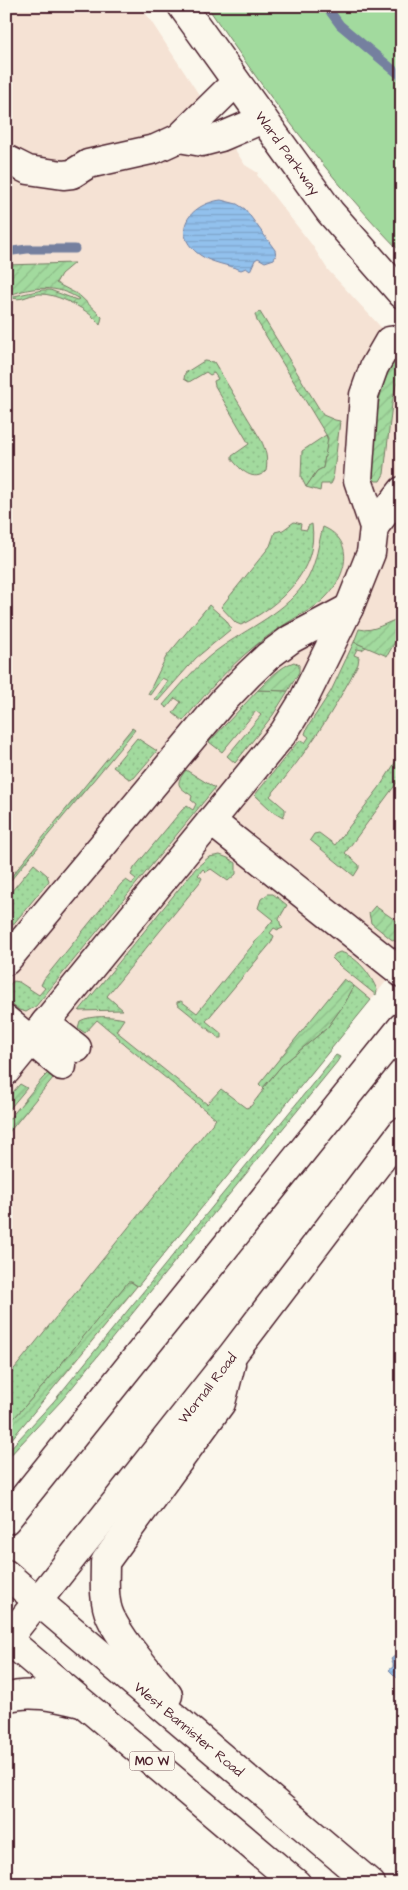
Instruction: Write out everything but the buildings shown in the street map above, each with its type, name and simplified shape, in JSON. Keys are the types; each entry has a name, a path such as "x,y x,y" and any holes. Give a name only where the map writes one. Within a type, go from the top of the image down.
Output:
{"main road":[{"name":"Ward Parkway","path":"182,6 330,212 402,294"},
{"path":"6,159 28,170 72,174 88,164 155,149 179,138 236,82"},
{"path":"179,138 202,142 221,137 263,118"},
{"path":"6,138 14,144 43,155 88,164"},
{"path":"6,1071 284,732 303,701 349,608 371,553 374,527 358,480 364,395 374,366 388,341 402,339"},
{"path":"374,527 402,491"},
{"path":"6,961 248,674 292,639 349,608"},
{"path":"211,821 402,973"},
{"path":"6,1020 38,1032 70,1057"},
{"path":"6,1520 402,1027"},
{"name":"Wornall Road","path":"7,1639 233,1354 402,1132"},
{"path":"208,1744 134,1652 110,1615 105,1590 106,1562 222,1403 233,1354"},
{"name":"West Bannister Road","path":"6,1574 371,1884"},
{"name":"MO W","path":"7,1639 297,1884"},
{"path":"6,1698 14,1695 50,1696 84,1704"}],"shaded area":[{"path":"6,6 141,6 245,165 258,173 257,175 312,245 328,270 402,350 402,962 63,1378 6,1439"}],"green space":[{"path":"207,6 402,6 402,253 349,196 299,134 251,70"},
{"path":"74,263 61,274 56,283 79,295 102,317 100,325 81,308 54,296 39,294 21,299 9,297 50,290 77,300 79,299 63,291 45,288 10,295 6,294 6,265"},
{"path":"260,312 323,415 340,421 333,480 331,484 321,484 320,491 306,487 317,471 323,468 328,438 257,321 255,314"},
{"path":"402,358 402,373 396,385 392,404 384,474 380,481 376,481 373,479 372,473 375,428 381,391 386,376 393,364"},
{"path":"204,361 214,362 261,440 267,463 266,471 257,476 247,474 232,459 232,456 249,444 215,386 214,381 218,379 214,373 210,375 206,372 189,382 184,379 185,373"},
{"path":"326,435 328,441 323,468 317,471 306,487 301,477 302,451"},
{"path":"294,522 301,524 300,529 307,530 308,526 312,524 313,541 303,572 282,597 269,608 241,625 236,623 221,607 270,546 275,532 283,530"},
{"path":"323,527 334,533 341,541 344,550 342,571 338,581 324,599 313,608 273,632 243,656 212,687 183,721 173,713 181,702 175,698 167,708 163,705 188,676 209,657 228,642 266,619 289,601 299,590 308,578 313,565"},
{"path":"209,605 226,620 231,628 230,630 196,658 158,701 155,699 168,681 162,678 150,695 148,694 166,657"},
{"path":"402,618 402,637 399,635 387,656 354,642 359,629 375,628"},
{"path":"354,642 366,647 362,650 357,649 354,655 359,657 358,664 349,682 307,749 270,796 285,809 283,817 271,810 255,795 296,744 301,740 305,743 309,737 305,734 307,728 331,691"},
{"path":"294,662 299,665 299,672 288,691 258,690 280,670"},
{"path":"258,690 288,691 273,715 235,763 227,756 261,715 256,711 222,752 209,742"},
{"path":"132,728 135,730 6,886 6,883"},
{"path":"137,738 157,751 134,778 129,779 113,767"},
{"path":"402,752 402,776 345,853 359,865 354,876 310,840 314,834 319,833 335,845 379,788"},
{"path":"186,770 215,788 36,1006 26,1012 19,1010 7,1001 6,992 11,983 13,981 19,982 39,995 45,988 41,985 44,979 121,884 126,880 132,884 136,879 131,875 134,868 182,810 187,806 193,810 196,804 191,800 192,796 179,785 180,779"},
{"path":"220,855 236,863 236,874 228,881 211,869 206,872 203,869 198,875 202,878 200,882 107,996 123,1010 79,1011 196,868 209,857"},
{"path":"34,864 47,875 49,881 6,933 6,898"},
{"path":"268,894 273,894 287,905 279,919 283,928 278,930 274,928 270,933 274,936 271,943 206,1021 222,1034 222,1038 219,1038 177,1004 177,1002 181,1001 197,1013 273,920 258,908 261,899"},
{"path":"375,906 402,923 402,945 371,923 369,913"},
{"path":"340,952 346,954 363,967 377,990 376,995 332,958"},
{"path":"344,979 354,986 345,1003 327,1028 282,1065 263,1088 259,1084"},
{"path":"354,986 371,1000 138,1286 131,1282 128,1283 44,1385 6,1427 6,1379 216,1119 97,1020 85,1033 78,1028 80,1021 102,1017 124,1019 116,1031 207,1104 221,1089 246,1108 251,1106 282,1065 327,1028 345,1003"},
{"path":"336,1055 340,1057 337,1062 62,1400 6,1460 6,1453 54,1401"},
{"path":"48,1073 53,1078 6,1136 6,1123"},
{"path":"20,1084 27,1088 6,1113 6,1100"},
{"path":"128,1282 137,1286 6,1446 6,1427 44,1385"}],"water":[{"path":"221,200 237,204 245,209 275,250 276,255 274,259 265,262 258,258 255,260 250,271 246,268 241,270 204,258 191,246 186,238 185,229 192,213 200,207"},
{"path":"402,1650 402,1676 397,1678 389,1670 393,1667 391,1659"}],"waterway":[{"path":"326,6 340,25 402,77"},
{"path":"6,252 27,249 75,249"}]}
